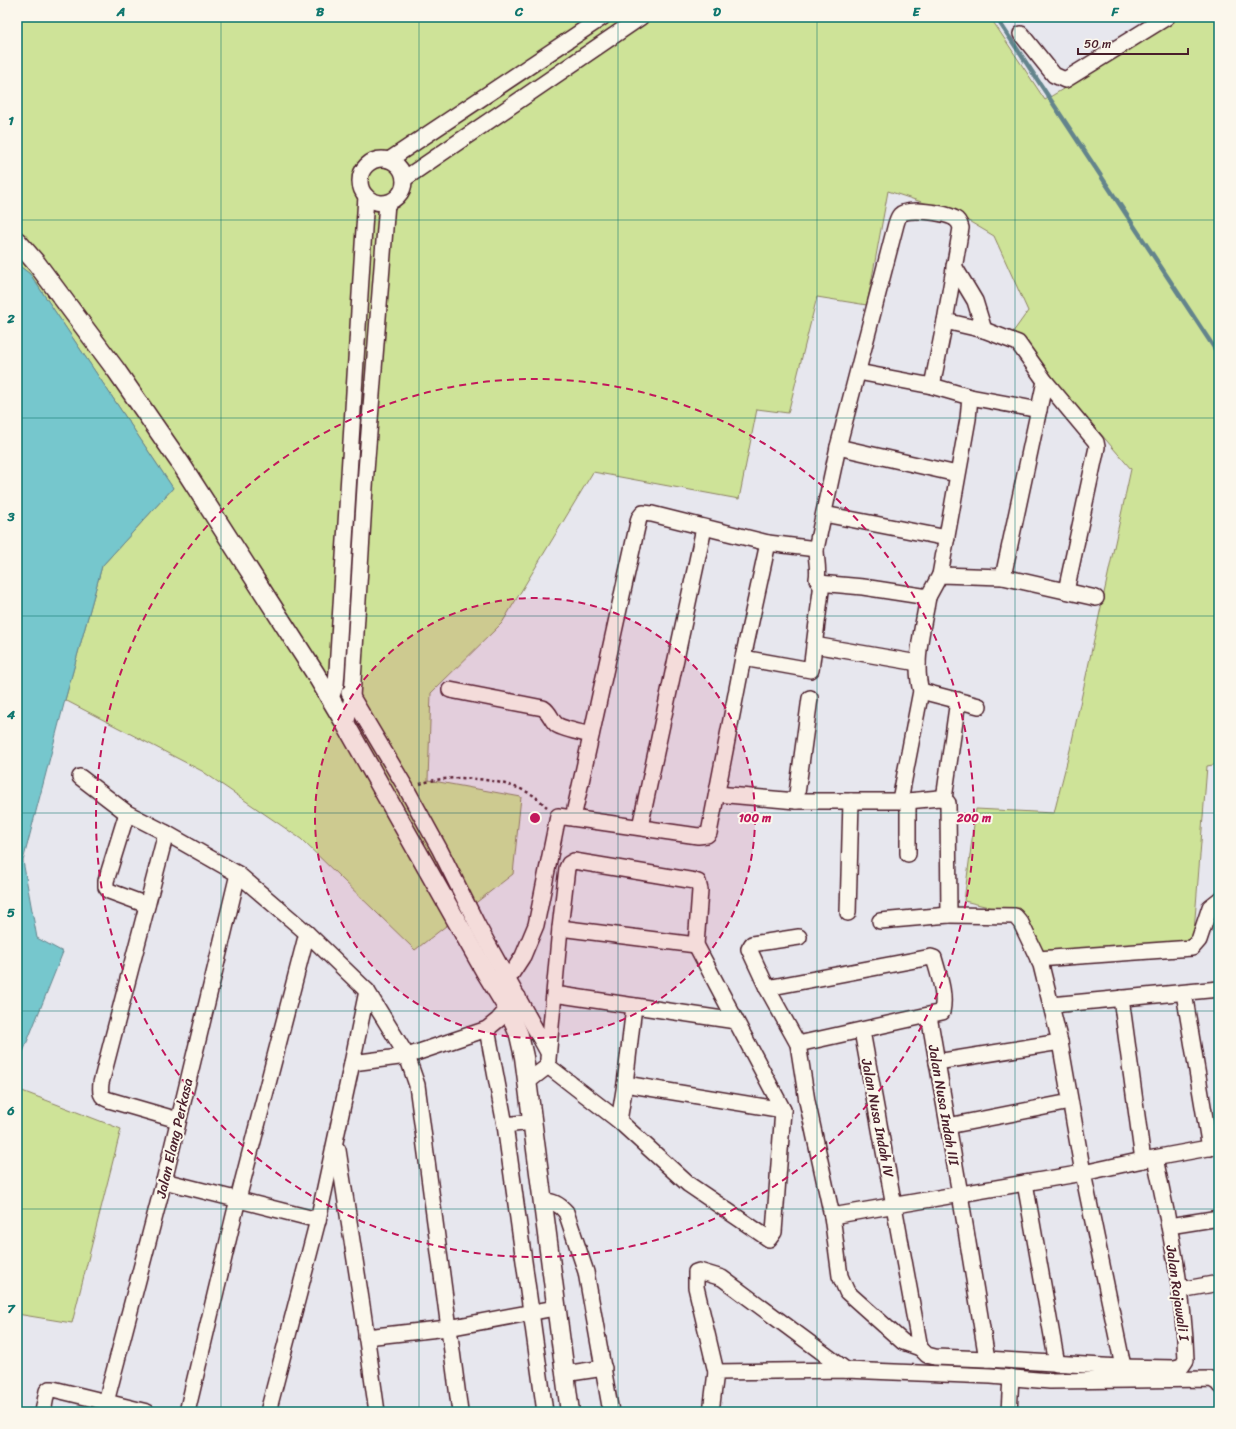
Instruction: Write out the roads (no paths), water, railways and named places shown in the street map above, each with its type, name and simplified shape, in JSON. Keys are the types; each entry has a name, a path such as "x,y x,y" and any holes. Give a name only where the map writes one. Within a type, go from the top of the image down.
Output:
{"street":[{"path":"389,160 603,17"},
{"path":"404,179 640,17"},
{"path":"1021,34 1054,75 1065,80 1167,17"},
{"path":"377,159 389,160 398,166 402,172 404,179 403,188 394,200 387,203 372,201 362,190 360,182 361,175 364,168 370,162 377,159"},
{"path":"366,196 350,470 334,691 346,725 548,1059 688,1184 769,1239 774,1232 783,1110 696,945 700,890 698,882 574,861 571,862 567,868 548,1059 526,1083"},
{"path":"346,725 352,696 366,471 387,203"},
{"path":"928,597 863,586 822,583 817,579 818,570 816,564 816,549 838,447 896,224 900,215 906,211 922,210 955,218 960,224 961,228 932,386"},
{"path":"17,241 37,264 116,370 181,464 316,673 334,691 352,696 406,788 440,850 478,926 501,983"},
{"path":"954,266 975,301 984,330"},
{"path":"945,321 984,330 1018,343 1045,382 1096,442 1097,447 1066,591"},
{"path":"858,372 932,386 970,396 1039,410"},
{"path":"1003,577 1045,382"},
{"path":"908,854 904,800 921,691 918,675 918,663 928,597 940,575 968,419 970,396"},
{"path":"838,447 958,474"},
{"path":"350,470 366,471"},
{"path":"573,818 639,518 643,514 652,514 768,543 816,549"},
{"path":"824,514 947,538"},
{"path":"640,827 704,528"},
{"path":"501,983 523,956 536,925 558,816 698,836 707,835 709,833 743,658 768,543"},
{"path":"940,575 1003,577 1096,598"},
{"path":"743,658 811,670 822,583"},
{"path":"814,645 918,663"},
{"path":"450,690 543,708 548,711 553,721 558,726 591,735"},
{"path":"921,691 979,706"},
{"path":"796,801 810,698"},
{"path":"944,799 958,700"},
{"path":"80,777 126,813 166,833 238,874 307,933 367,991 407,1056 417,1085 460,1412"},
{"path":"717,794 796,801 851,802 944,799 948,803 949,915"},
{"path":"848,913 851,802"},
{"path":"126,813 106,881 106,886 109,890 147,905"},
{"path":"166,833 101,1083 100,1092 104,1098 109,1100 178,1120"},
{"name":"Jalan Elang Perkasa","path":"106,1402 164,1181 238,874"},
{"path":"1038,959 1192,948 1199,940 1210,907 1219,900"},
{"path":"799,937 752,944 748,949 767,988 798,1044 807,1101 832,1216 840,1276 847,1292 903,1342 920,1348 930,1356 1119,1367 1122,1357 1083,1173 1060,1042 1041,965 1021,923 1015,916 949,915 880,922"},
{"path":"560,928 696,945"},
{"path":"187,1412 238,1199 307,933"},
{"path":"767,988 931,956 934,958 943,990 944,1002 942,1012 798,1044"},
{"path":"1051,1005 1219,989"},
{"path":"268,1412 318,1220 367,991"},
{"path":"832,1216 1083,1173 1215,1147 1184,993"},
{"path":"554,994 736,1020"},
{"name":"Jalan Rajawali I","path":"1119,1367 1175,1368 1182,1366 1186,1360 1180,1290 1169,1226 1149,1159 1121,998"},
{"path":"352,1063 407,1056 487,1029 498,1020 513,1003"},
{"path":"513,1003 513,1018 524,1057 526,1083 543,1201 555,1308 570,1412"},
{"path":"619,1121 634,1006"},
{"name":"Jalan Nusa Indah III","path":"929,1016 987,1359"},
{"path":"487,1029 505,1125 544,1412"},
{"name":"Jalan Nusa Indah IV","path":"862,1031 920,1348"},
{"path":"937,1062 1060,1042"},
{"path":"625,1084 783,1110"},
{"path":"948,1126 1070,1102"},
{"path":"505,1125 532,1122"},
{"path":"336,1141 377,1412"},
{"path":"164,1181 318,1220"},
{"path":"1025,1183 1057,1364"},
{"path":"543,1201 551,1201 561,1206 566,1212 586,1272 611,1412"},
{"path":"1169,1226 1219,1218"},
{"path":"711,1412 716,1372 696,1287 696,1272 699,1271 722,1278 846,1370"},
{"path":"1180,1290 1219,1283"},
{"path":"366,1337 448,1328 531,1311 555,1308"},
{"path":"564,1374 604,1368"},
{"path":"716,1372 846,1370 1050,1380 1211,1379 1219,1385"},
{"path":"1009,1412 1011,1377"},
{"path":"43,1412 49,1389 146,1412"}],"water":[{"path":"17,264 30,274 173,488 102,566 65,700 23,861 37,938 63,952 17,1067"}],"waterway":[{"path":"996,17 1219,355"}]}
